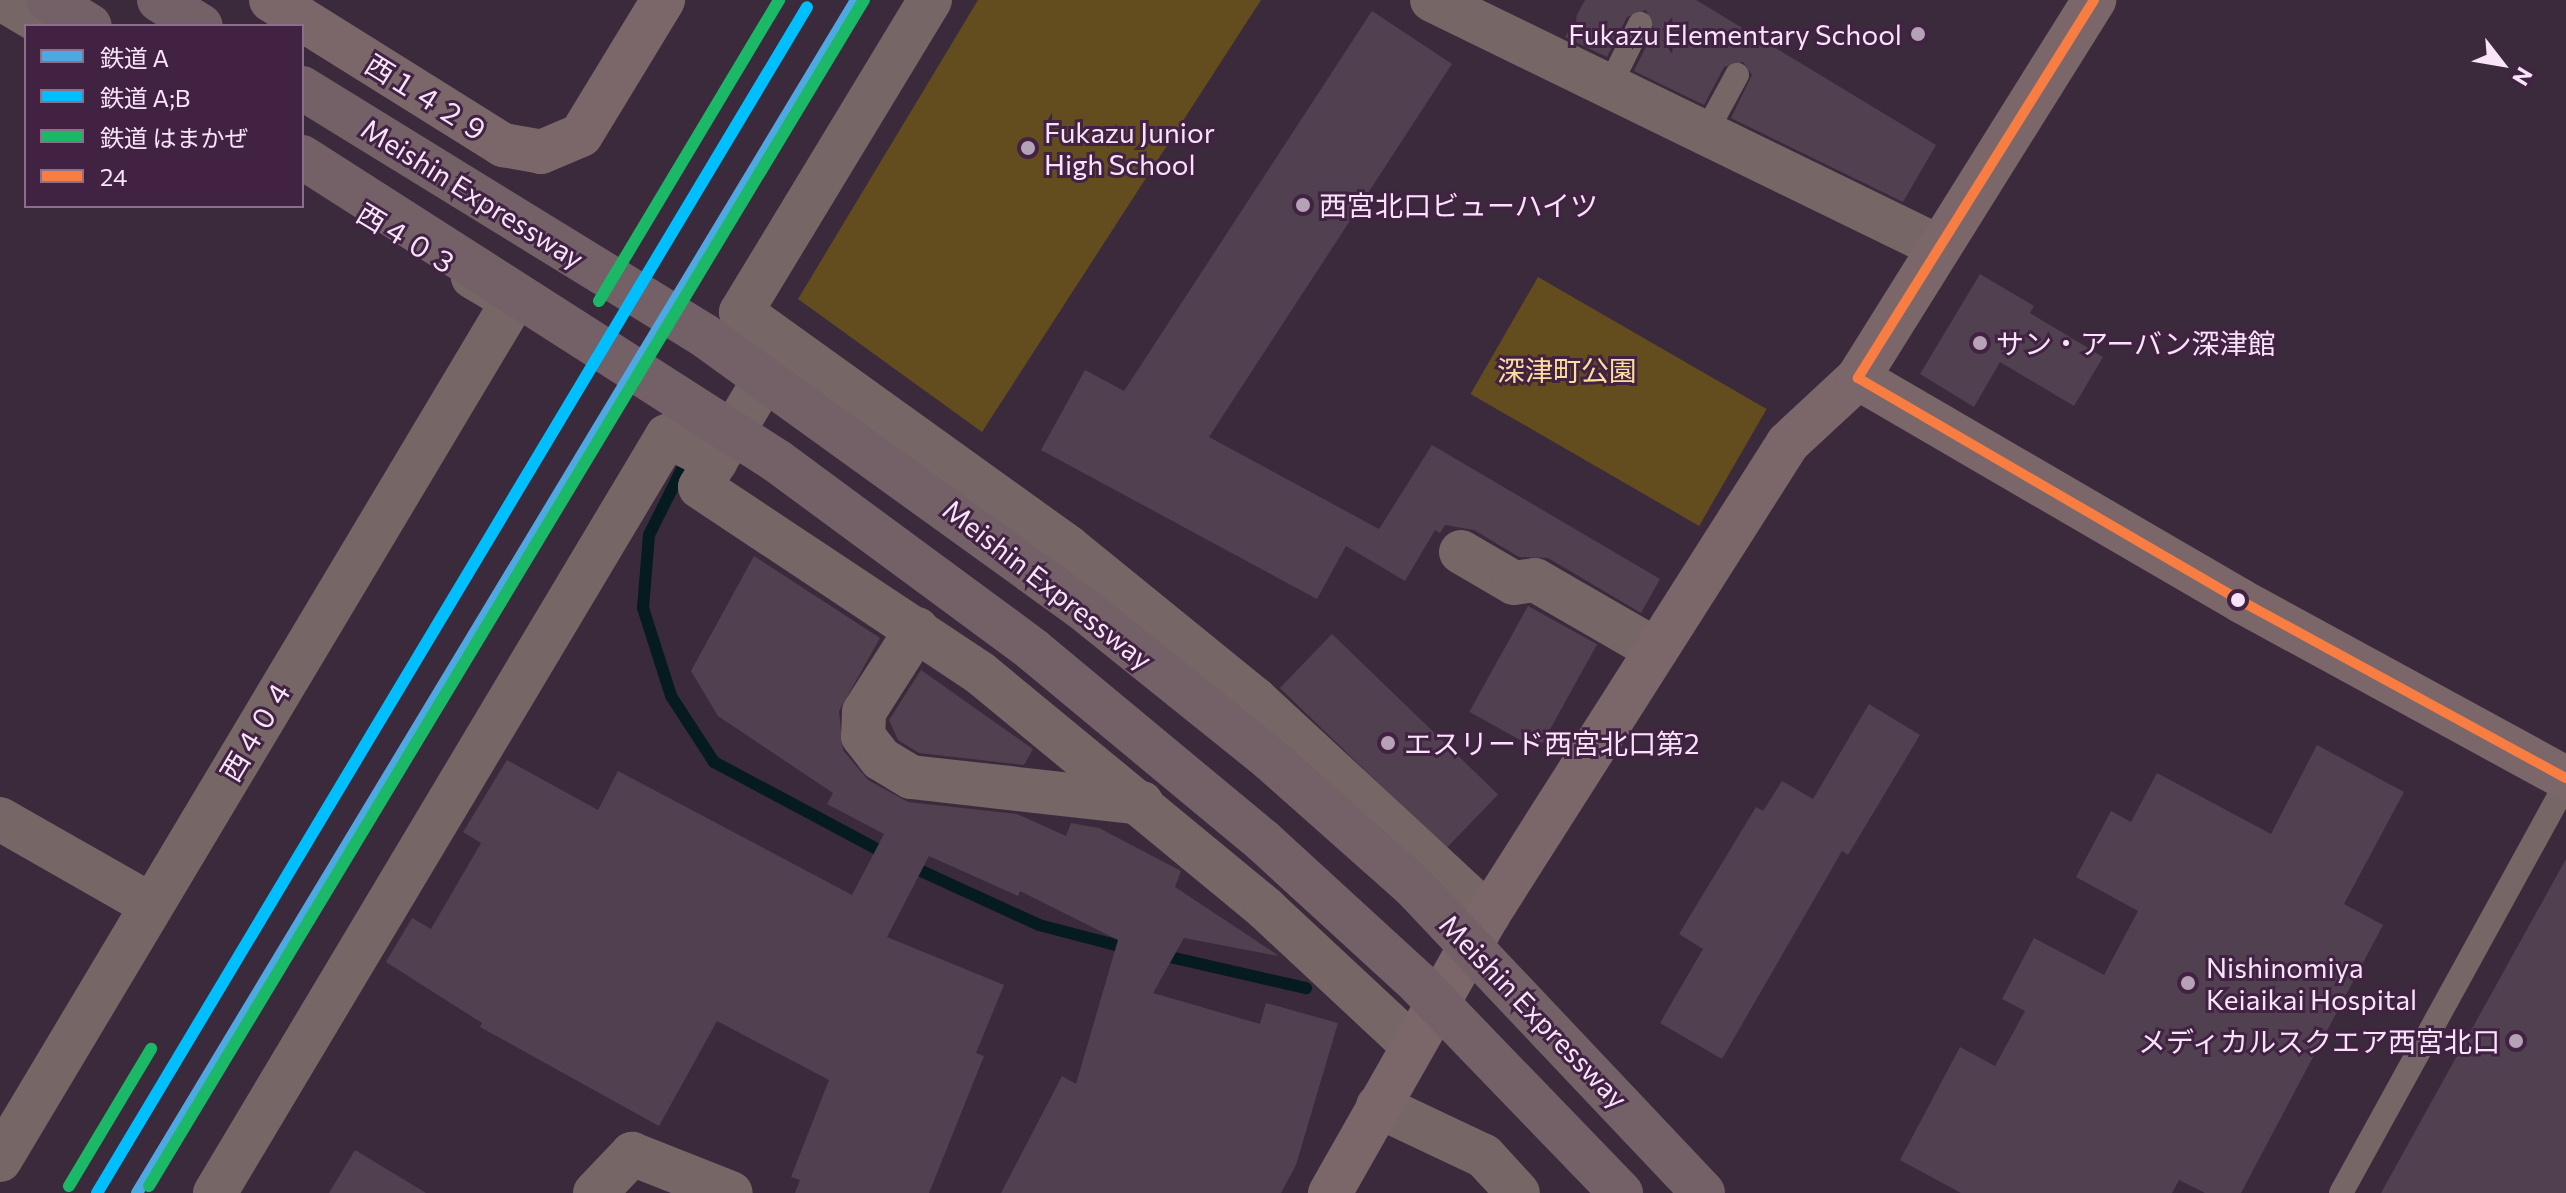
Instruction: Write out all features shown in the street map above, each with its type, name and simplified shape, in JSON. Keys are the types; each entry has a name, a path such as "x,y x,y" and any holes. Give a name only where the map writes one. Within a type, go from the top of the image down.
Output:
{"highway":[{"path":"48,0 87,24"},
{"path":"159,0 198,24"},
{"name":"Meishin Expressway","path":"304,89 705,336 1081,607 1270,759 1413,886 1648,1128 1703,1193"},
{"name":"Meishin Expressway","path":"304,158 777,461 1033,650 1262,840 1419,984 1621,1193"}],"street":[{"path":"3,0 44,24"},
{"name":"西１４２９","path":"271,0 503,145 541,152 581,135 663,0"},
{"path":"930,0 741,312 784,347 1068,547 1255,699 1488,915"},
{"path":"1432,0 1611,83 1939,247"},
{"path":"1330,1193 1488,915 1788,443 1858,378 2094,0"},
{"name":"西４０３","path":"304,178 513,301"},
{"name":"西４０４","path":"0,1160 513,301"},
{"path":"708,474 784,347"},
{"path":"1858,378 2241,601 2566,781"},
{"path":"215,1193 667,436 708,474 917,629 1142,803 1412,1045"},
{"path":"1461,552 1514,583 1535,580 1656,650"},
{"path":"917,629 864,712 863,736 881,759 911,777 1142,803"},
{"path":"0,819 151,905"},
{"path":"1378,1106 1484,1156 1518,1193"},
{"path":"595,1193 632,1154 731,1193"}],"lane":[{"path":"1611,83 1640,24"},
{"path":"1706,132 1737,75"},
{"path":"2341,1193 2566,781"}],"green space":[{"name":"Fukazu Junior High School","path":"978,0 1261,0 982,432 798,299"},
{"name":"深津町公園","path":"1538,277 1767,409 1699,526 1470,394"}],"building":[{"path":"1585,0 1696,0 1936,145 1903,202 1731,118 1752,75 1743,62 1724,67 1704,105 1634,71 1654,30 1646,10 1627,17 1607,57 1565,37"},
{"path":"1372,11 1452,64 1209,437 1379,529 1432,445 1660,579 1641,613 1548,558 1519,557 1474,530 1445,525 1440,533 1435,530 1405,581 1346,546 1317,599 1041,450 1085,370 1124,391"},
{"name":"サン・アーバン深津館","path":"1980,274 2034,306 2030,313 2103,357 2074,406 2000,362 1974,407 1920,374"},
{"path":"754,556 880,638 839,711 843,750 868,780 908,802 1017,814 1066,836 1071,823 1099,828 1181,871 1175,887 1279,956 1184,938 1153,993 1260,1024 1266,1003 1338,1023 1296,1165 1281,1193 1001,1193 1062,1076 1076,1084 1118,940 1020,891 1018,896 929,856 887,937 1004,985 976,1053 984,1056 929,1193 795,1193 800,1180 791,1177 829,1080 717,1021 659,1126 480,1027 482,1023 386,962 412,918 431,929 481,843 463,832 507,760 598,810 618,771 852,895 884,834 827,804 833,793 718,716 691,671"},
{"path":"1528,606 1597,644 1538,750 1469,712"},
{"name":"エスリード西宮北口第2","path":"1332,634 1498,794 1446,848 1280,688"},
{"path":"921,670 1033,749 1024,765 919,753 898,740 889,720"},
{"path":"1869,704 1920,735 1848,855 1842,851 1722,1059 1660,1023 1703,949 1679,934 1756,807 1763,811 1782,781 1813,799"},
{"path":"2317,745 2404,792 2344,904 2383,925 2241,1193 2205,1193 2179,1180 2172,1193 1961,1193 1900,1160 1960,1047 1995,1066 2025,1011 2002,999 2034,938 2104,975 2138,911 2076,877 2111,811 2131,822 2157,773 2271,834"},
{"name":"メディカルスクエア西宮北口","path":"2566,859 2566,1193 2381,1193"},
{"path":"355,1150 426,1193 329,1193"}],"waterway":[{"path":"683,467 649,535 643,608 671,696 714,762 890,856"},
{"path":"906,864 1039,925 1131,949"},
{"path":"1157,954 1306,988"}],"rail line":[{"name":"はまかぜ","path":"599,301 779,0"},
{"name":"A","path":"137,1193 856,0"},
{"name":"はまかぜ","path":"149,1186 864,0"},
{"name":"A;B","path":"97,1193 807,7"},
{"name":"はまかぜ","path":"69,1186 151,1049"}],"transit line":[{"name":"24","path":"2094,0 1858,378 2241,601 2566,778"}],"place":[{"name":"Fukazu Elementary School","path":"1918,34"},
{"name":"Fukazu Junior High School","path":"1028,148"},
{"name":"西宮北口ビューハイツ","path":"1303,205"},
{"name":"サン・アーバン深津館","path":"1980,343"},
{"name":"エスリード西宮北口第2","path":"1388,743"},
{"name":"Nishinomiya Keiaikai Hospital","path":"2188,983"},
{"name":"メディカルスクエア西宮北口","path":"2516,1041"}]}
